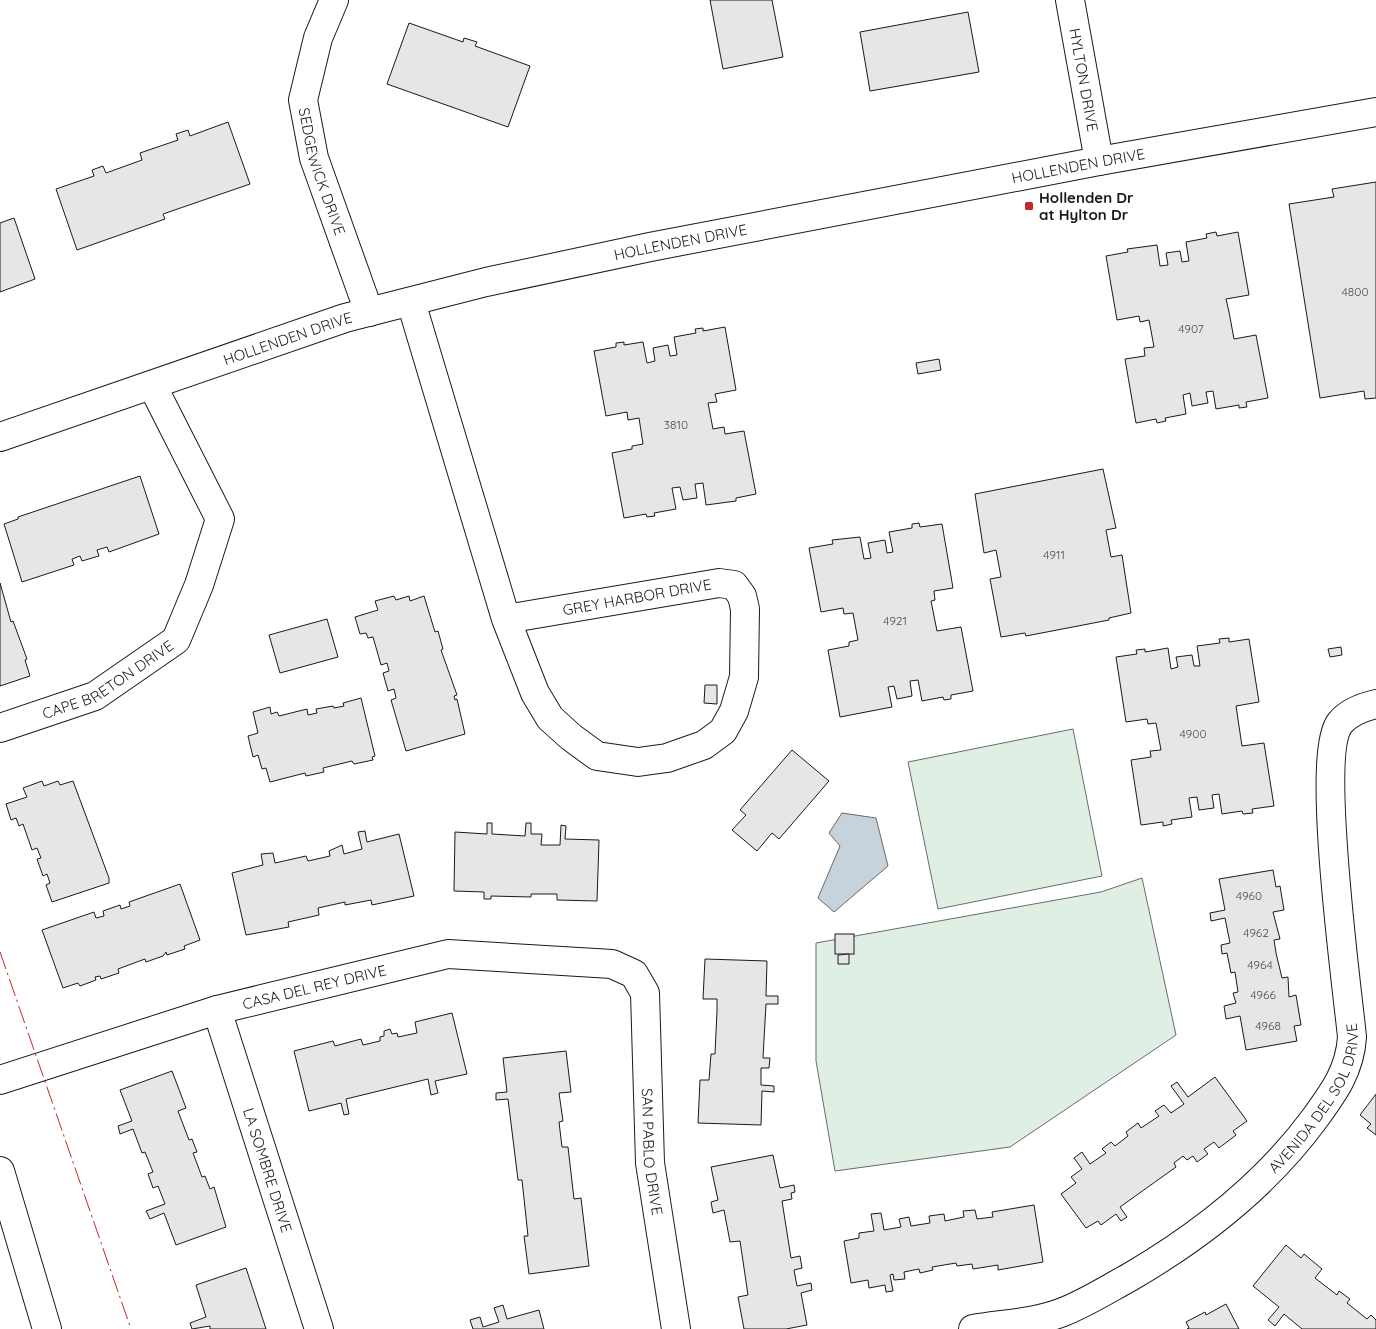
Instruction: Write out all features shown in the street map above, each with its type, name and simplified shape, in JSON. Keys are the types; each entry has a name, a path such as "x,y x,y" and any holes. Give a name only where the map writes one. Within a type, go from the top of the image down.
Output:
{"street":[{"name":"SEDGEWICK DRIVE","path":"334,0 318,38 303,100 314,158 368,312"},
{"name":"HYLTON DRIVE","path":"1070,0 1099,161"},
{"name":"HOLLENDEN DRIVE","path":"0,437 368,312 486,282 650,247 1099,161 1376,112"},
{"name":"GREY HARBOR DRIVE","path":"411,302 506,619 535,693 550,718 571,738 597,756 638,762 667,758 704,745 723,731 734,711 744,677 745,608 742,596 734,586 719,583 506,619"},
{"name":"CAPE BRETON DRIVE","path":"0,728 95,696 176,640 199,585 220,519 152,385"},
{"name":"AVENIDA DEL SOL DRIVE","path":"973,1329 1062,1313 1099,1295 1175,1250 1218,1219 1290,1151 1338,1086 1351,1053 1352,1036 1331,823 1333,738 1340,723 1357,709 1376,704"},
{"name":"CASA DEL REY DRIVE","path":"0,1080 216,1010 448,954 612,964 634,974"},
{"name":"SAN PABLO DRIVE","path":"634,974 645,993 650,1163 676,1329"},
{"name":"LA SOMBRE DRIVE","path":"216,1010 319,1329"},
{"path":"0,1171 47,1329"}],"green space":[{"path":"1073,729 1102,876 938,909 908,762"},
{"path":"1142,878 1176,1035 1010,1147 835,1171 816,1061 816,943 1101,892"}],"shaded area":[{"path":"842,813 876,818 888,866 834,912 818,898 840,846 829,833"}],"building":[{"path":"710,0 772,0 783,57 723,69"},
{"path":"968,12 979,72 870,91 860,32"},
{"path":"409,23 463,42 464,38 477,42 475,46 530,66 508,127 387,84"},
{"path":"228,122 250,184 163,214 165,219 77,250 56,189 94,176 92,170 103,166 106,173 142,160 140,153 178,140 176,134 188,130 190,136"},
{"path":"1376,182 1376,398 1365,399 1364,391 1320,398 1289,204 1334,197 1332,189"},
{"path":"14,218 35,279 0,292 0,223"},
{"path":"1216,232 1217,236 1238,232 1249,295 1226,299 1234,339 1256,335 1268,398 1246,402 1247,407 1239,408 1239,405 1216,409 1213,391 1206,392 1208,403 1192,406 1190,393 1183,395 1186,414 1165,418 1166,421 1157,423 1156,419 1136,423 1125,359 1145,356 1144,348 1154,347 1149,320 1140,322 1139,316 1117,320 1106,256 1128,252 1127,249 1157,245 1160,266 1168,265 1166,253 1180,251 1182,262 1189,261 1186,242 1207,238 1206,234"},
{"path":"725,327 736,390 715,394 717,402 708,403 713,429 724,427 725,434 744,431 756,494 736,498 736,501 706,505 703,483 695,484 697,498 683,500 680,487 672,488 676,509 654,513 655,516 647,517 646,514 624,518 612,453 632,449 632,446 643,444 639,418 628,420 627,412 606,416 594,351 616,347 616,343 624,342 624,345 643,342 647,363 655,361 653,348 668,345 670,356 677,355 674,337 696,333 695,329 703,328 703,331"},
{"path":"939,359 941,370 918,374 916,363"},
{"path":"1103,469 1116,528 1106,530 1111,557 1122,555 1131,613 1109,618 1109,620 1026,636 1025,633 1001,637 990,579 1001,577 996,550 984,553 975,494"},
{"path":"140,476 159,534 109,552 107,547 97,550 99,556 82,561 80,556 72,559 74,565 22,582 4,524 18,519 18,517"},
{"path":"919,523 920,527 942,524 953,588 934,591 935,600 931,601 937,631 961,627 973,691 951,695 951,699 944,700 943,697 922,701 918,680 910,681 912,696 897,699 894,686 888,687 892,707 840,717 828,650 849,646 849,642 858,640 853,613 844,614 843,608 821,612 809,548 833,544 832,540 860,537 864,559 871,558 868,543 885,540 887,553 893,552 889,532 912,528 912,524"},
{"path":"0,583 11,622 13,621 27,659 25,660 30,676 0,686"},
{"path":"394,596 396,600 409,596 410,601 424,596 435,632 438,631 443,649 441,650 457,695 454,696 455,700 457,699 465,734 406,751 391,700 396,698 394,689 388,691 383,673 389,671 387,663 381,665 373,637 368,638 366,633 360,634 355,617 378,610 375,601"},
{"path":"327,619 338,657 280,673 269,635"},
{"path":"1229,638 1229,642 1249,639 1259,702 1236,706 1242,746 1264,743 1274,806 1252,809 1253,813 1243,814 1242,811 1222,814 1219,794 1212,795 1214,808 1199,810 1197,797 1189,798 1192,817 1171,820 1172,824 1163,826 1163,822 1141,825 1131,760 1151,757 1150,751 1161,750 1156,723 1148,724 1147,719 1126,722 1116,657 1137,654 1136,650 1145,649 1145,652 1168,648 1171,669 1178,667 1176,657 1192,655 1194,666 1200,666 1197,646 1220,643 1219,639"},
{"path":"1341,647 1342,655 1330,657 1328,649"},
{"path":"705,685 717,685 717,704 704,703"},
{"path":"361,698 375,756 372,757 373,760 354,764 352,761 323,768 324,772 306,776 305,773 270,782 266,768 262,769 258,755 253,757 248,736 258,733 253,712 270,707 271,714 277,712 279,716 307,709 308,715 317,713 316,709 344,706 343,703"},
{"path":"792,750 829,781 779,839 772,833 757,851 732,830 746,815 740,810"},
{"path":"42,781 44,786 58,781 60,785 73,781 109,878 109,883 52,902 46,885 50,883 47,874 43,876 37,859 41,858 37,848 32,850 23,824 19,826 16,818 11,820 6,804 27,797 23,788"},
{"path":"487,823 492,823 492,834 525,836 526,823 531,823 531,834 542,834 541,845 560,845 561,825 566,826 565,839 599,840 597,901 557,900 557,894 531,894 531,897 491,896 491,899 484,899 484,892 454,891 455,832 487,834"},
{"path":"365,831 367,842 399,834 414,896 372,905 371,900 345,905 345,902 318,908 319,915 288,922 289,927 246,935 232,873 263,865 261,854 273,853 275,863 306,856 308,861 330,856 329,851 342,845 344,854 362,849 358,832"},
{"path":"1273,870 1276,887 1280,886 1284,910 1273,912 1280,939 1274,940 1276,953 1282,978 1288,977 1289,997 1296,995 1301,1025 1294,1026 1297,1041 1246,1050 1240,1016 1226,1019 1224,1006 1236,1003 1233,993 1238,992 1235,972 1231,973 1227,953 1222,954 1221,945 1230,943 1225,918 1211,921 1210,913 1225,910 1219,879"},
{"path":"180,884 200,940 184,946 185,949 167,955 166,952 163,956 146,962 145,959 118,969 119,973 101,979 100,976 95,977 96,980 80,986 78,983 63,988 42,930 94,912 96,918 104,916 103,911 120,905 121,909 130,906 129,902"},
{"path":"835,934 854,934 854,954 835,954"},
{"path":"849,954 849,964 838,964 838,955"},
{"path":"705,959 767,961 766,996 778,996 778,1004 766,1004 763,1058 770,1058 769,1068 761,1068 761,1085 774,1086 774,1092 762,1091 761,1125 698,1123 700,1080 709,1080 711,1054 715,1054 717,1011 717,999 703,999"},
{"path":"452,1013 467,1074 435,1081 438,1093 431,1095 428,1079 346,1099 349,1114 344,1115 341,1103 309,1111 294,1051 333,1041 335,1046 361,1039 363,1045 380,1041 380,1037 384,1036 384,1031 390,1029 392,1034 397,1033 398,1037 417,1033 415,1022"},
{"path":"566,1051 571,1092 559,1093 563,1121 559,1122 562,1147 568,1147 574,1199 581,1198 589,1266 529,1274 524,1236 528,1236 522,1180 518,1180 508,1099 496,1100 496,1093 507,1092 503,1058"},
{"path":"172,1071 186,1108 178,1111 189,1140 192,1139 197,1152 193,1153 202,1177 205,1176 210,1189 214,1187 226,1227 176,1245 164,1213 150,1219 146,1211 165,1204 158,1186 153,1188 148,1174 153,1172 145,1152 142,1153 133,1129 120,1134 118,1126 132,1121 120,1090"},
{"path":"1215,1077 1247,1121 1233,1131 1236,1135 1219,1148 1214,1142 1204,1149 1208,1154 1197,1162 1193,1156 1187,1160 1183,1156 1174,1163 1176,1167 1120,1207 1127,1217 1121,1221 1116,1214 1101,1225 1098,1221 1086,1228 1061,1194 1076,1183 1071,1177 1082,1169 1074,1158 1082,1152 1090,1164 1106,1153 1102,1149 1111,1142 1115,1146 1128,1136 1126,1132 1138,1123 1141,1128 1159,1116 1155,1111 1164,1105 1171,1113 1184,1104 1171,1086 1177,1082 1188,1097"},
{"path":"1376,1094 1376,1135 1367,1128 1371,1124 1360,1115"},
{"path":"773,1155 780,1188 794,1185 795,1192 791,1193 792,1199 782,1201 791,1258 800,1256 802,1268 794,1270 797,1286 811,1283 812,1290 801,1293 807,1325 786,1329 744,1329 738,1297 748,1295 740,1241 730,1242 724,1210 713,1213 711,1202 718,1200 711,1167"},
{"path":"1034,1205 1043,1262 998,1270 998,1265 973,1269 972,1264 957,1266 956,1263 932,1267 933,1270 920,1273 919,1269 904,1272 905,1279 894,1280 893,1274 890,1275 893,1291 886,1292 885,1285 869,1288 868,1280 851,1283 844,1241 859,1238 859,1233 874,1231 871,1214 881,1213 884,1230 901,1227 899,1219 909,1217 911,1226 930,1223 929,1216 944,1214 945,1221 964,1217 963,1211 975,1210 977,1219 993,1217 992,1212"},
{"path":"1286,1245 1301,1258 1304,1254 1322,1269 1315,1278 1337,1295 1339,1291 1350,1299 1347,1303 1367,1319 1371,1315 1376,1320 1376,1329 1302,1329 1284,1314 1275,1326 1268,1320 1279,1307 1253,1286"},
{"path":"246,1268 266,1329 210,1329 210,1326 192,1329 190,1323 206,1317 196,1285"},
{"path":"1226,1304 1239,1329 1187,1329 1189,1328 1186,1322 1205,1312 1206,1315"},
{"path":"503,1305 507,1319 539,1310 544,1329 473,1329 470,1320 480,1317 483,1327 499,1322 494,1308"}],"power":[{"path":"0,952 131,1329"}],"place":[{"name":"Hollenden Dr at Hylton Dr","path":"1029,206"}]}
